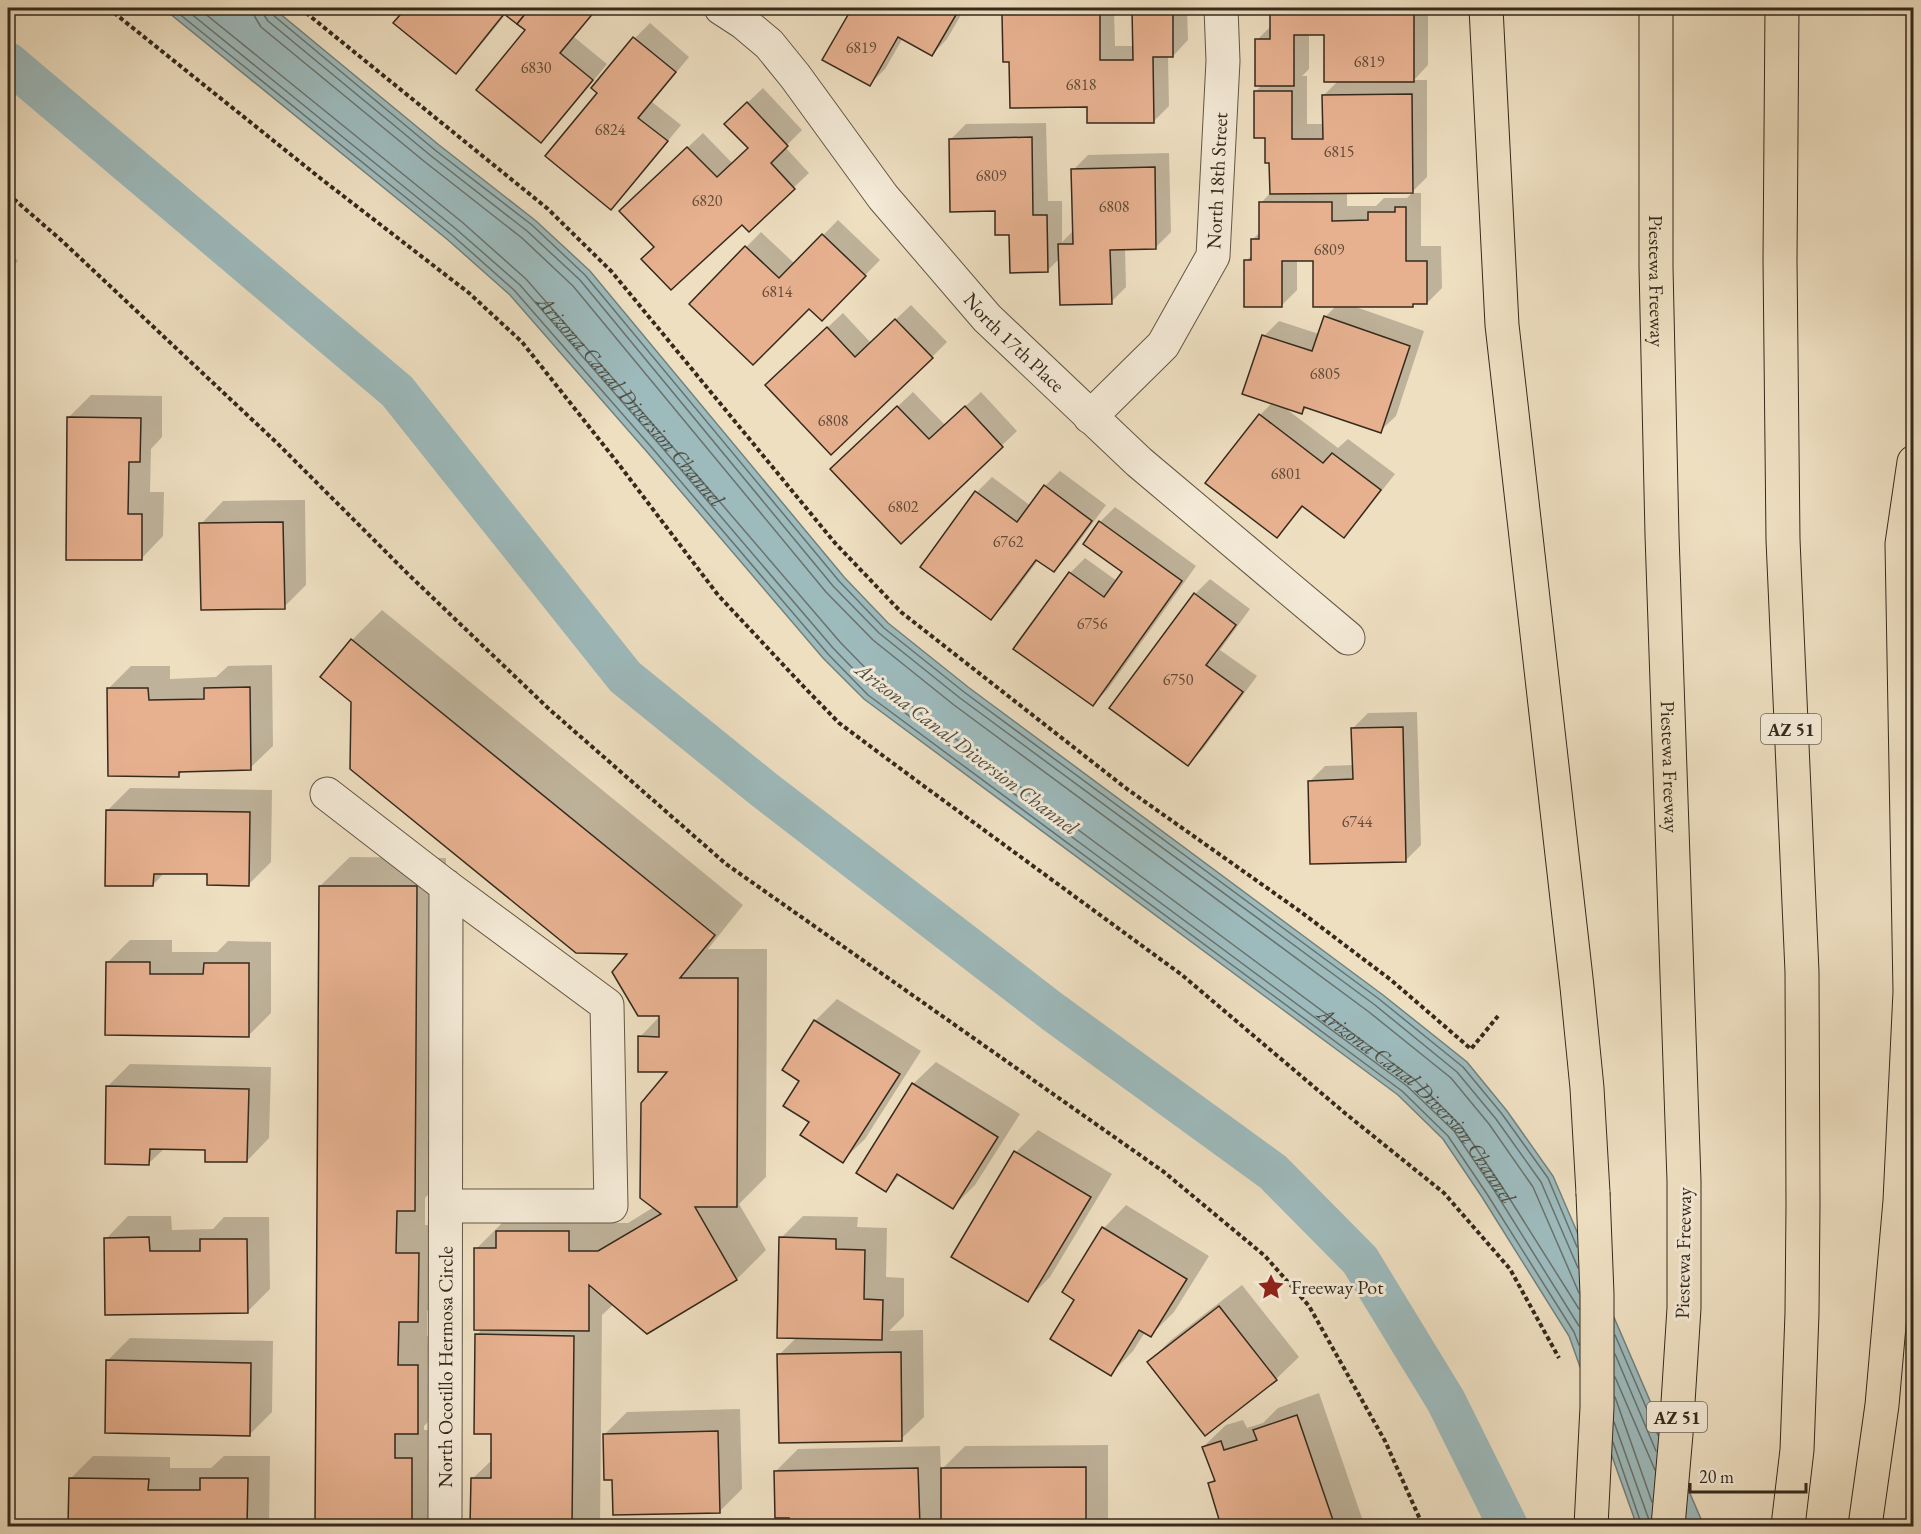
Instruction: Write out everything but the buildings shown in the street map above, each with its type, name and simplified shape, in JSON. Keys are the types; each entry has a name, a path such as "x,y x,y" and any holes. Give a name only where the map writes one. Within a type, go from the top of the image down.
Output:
{"highway":[{"path":"1486,8 1502,325 1587,1088 1597,1294 1598,1407 1591,1527"},
{"name":"Piestewa Freeway","path":"1656,8 1657,326 1684,1181 1684,1308 1668,1527"},
{"name":"AZ 51","path":"1782,8 1780,271 1783,540 1802,972 1802,1302 1797,1450 1788,1527"},
{"path":"1865,1527 1882,1405 1900,1201 1909,980 1902,544 1914,462"}],"street":[{"name":"North 17th Place","path":"721,8 769,44 883,196 987,318 1139,462 1348,638"},
{"name":"North 18th Street","path":"1090,417 1163,345 1213,256 1223,61 1221,8"},
{"path":"327,794 446,886 607,1005 610,1206 446,1206"},
{"name":"North Ocotillo Hermosa Circle","path":"445,1527 446,886"}],"path":[{"path":"108,8 320,178 469,293 522,342 611,453 718,595 839,723 1182,975 1346,1114 1444,1193 1510,1269 1562,1363"},
{"path":"300,8 548,209 612,272 835,543 901,612 1127,789 1301,912 1382,973 1471,1050 1498,1016"},
{"path":"8,194 61,240 277,443 409,575 549,709 726,864 1164,1172 1265,1256 1309,1306 1385,1441 1423,1527"}],"water":[{"name":"Arizona Canal Diversion Channel","path":"163,8 273,8 439,145 536,221 590,271 844,577 888,623 968,687 1383,995 1467,1062 1507,1111 1553,1176 1704,1526 1637,1526 1569,1336 1443,1139 1398,1095 864,699 823,658 510,295 448,240"}],"waterway":[{"path":"8,62 397,391 625,677 762,788 1053,1012 1273,1172 1360,1260 1446,1401 1508,1526"}],"place":[{"name":"Freeway Pot","path":"1271,1287"}]}
